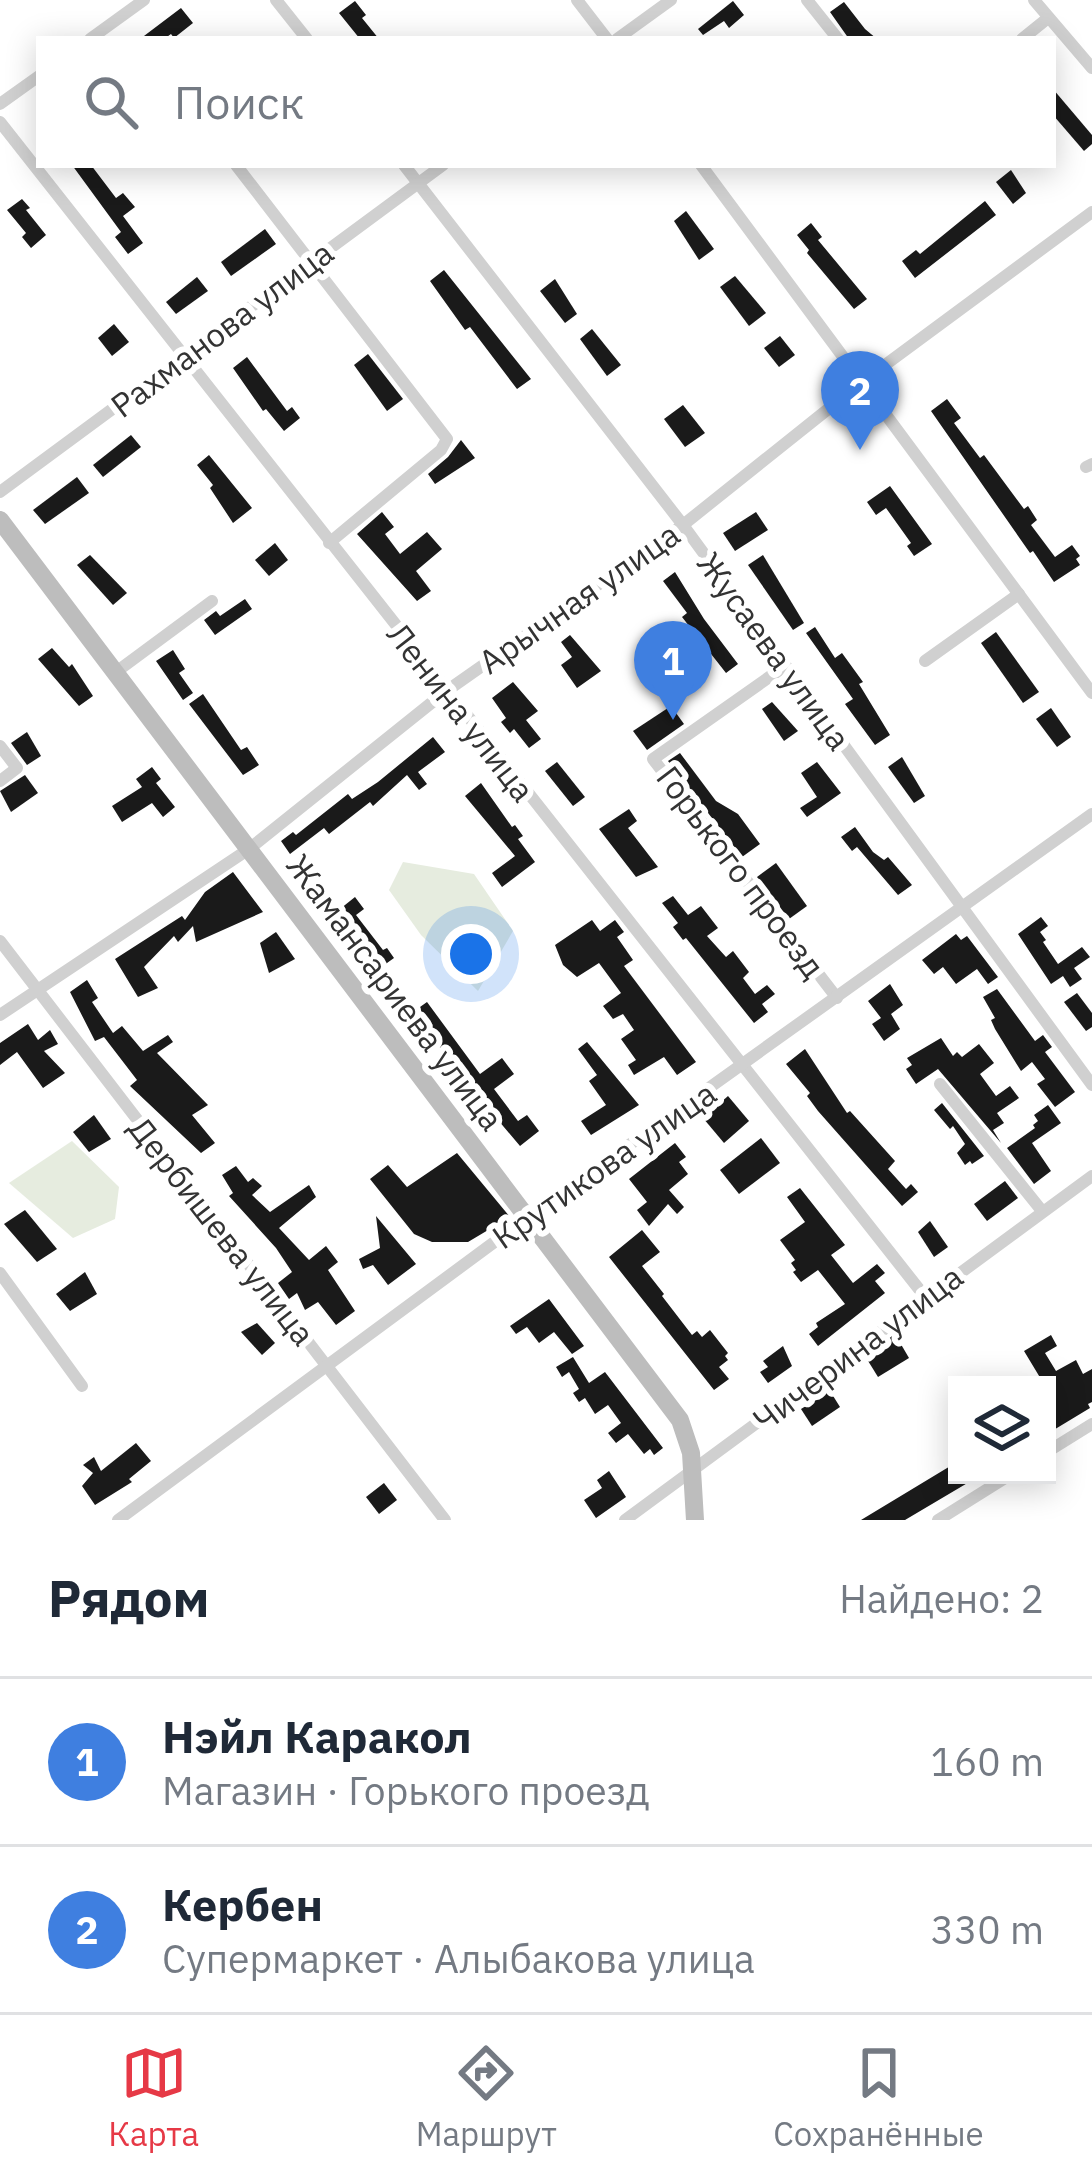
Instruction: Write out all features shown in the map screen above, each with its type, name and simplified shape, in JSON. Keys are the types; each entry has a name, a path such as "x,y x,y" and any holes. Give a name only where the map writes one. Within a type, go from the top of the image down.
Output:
{"street":[{"path":"94,36 144,0"},
{"path":"276,0 305,36"},
{"path":"577,0 605,36"},
{"path":"621,36 670,0"},
{"path":"807,0 836,36"},
{"path":"1034,0 1092,68"},
{"path":"1026,36 1048,18"},
{"path":"0,104 36,78"},
{"name":"Ленина улица","path":"0,122 926,1298"},
{"path":"238,168 447,439 441,450 329,543"},
{"name":"Жусаева улица","path":"406,168 683,525 1092,1085"},
{"name":"Рахманова улица","path":"0,492 439,168"},
{"path":"702,168 1090,685"},
{"name":"Арычная улица","path":"0,1015 249,849 445,692 683,525 862,382 1092,212"},
{"name":"Жамансариева улица","path":"0,520 680,1420 693,1470 695,1520"},
{"path":"925,661 1019,595"},
{"path":"116,672 212,601"},
{"name":"Горького проезд","path":"785,666 652,759 837,998"},
{"path":"0,746 17,768 0,781"},
{"name":"Крутикова улица","path":"118,1520 527,1218 1092,814"},
{"name":"Дербишева улица","path":"0,941 445,1520"},
{"path":"940,1084 1042,1211"},
{"name":"Чичерина улица","path":"625,1520 1092,1176"},
{"path":"0,1273 82,1385"},
{"path":"1056,1446 1092,1424"},
{"path":"938,1520 996,1484"}],"shaded area":[{"path":"403,862 474,874 513,931 478,991 421,935 389,890"},
{"path":"72,1141 119,1187 115,1219 73,1238 9,1183"}],"building":[{"path":"355,1 377,36 358,36 339,13"},
{"path":"733,1 744,15 729,28 724,21 703,35 698,29"},
{"path":"844,2 873,36 847,36 830,12"},
{"path":"181,8 193,23 177,36 144,36"},
{"path":"1056,93 1092,135 1092,144 1084,151 1056,118"},
{"path":"74,168 93,168 116,198 123,193 135,207 123,216 143,243 128,254 115,237 121,232"},
{"path":"1011,170 1026,193 1013,204 996,182"},
{"path":"22,199 46,235 31,248 22,237 26,233 7,210"},
{"path":"985,201 996,215 915,278 902,261 916,250 920,254"},
{"path":"686,211 714,249 699,260 674,221"},
{"path":"811,223 822,237 818,240 867,299 854,309 797,235"},
{"path":"265,229 276,244 231,276 221,262"},
{"path":"444,270 531,379 517,389 430,281"},
{"path":"735,276 766,313 749,326 720,287"},
{"path":"197,277 208,291 176,314 166,302"},
{"path":"555,279 577,314 565,323 540,291"},
{"path":"114,324 129,342 112,356 98,338"},
{"path":"592,329 621,365 607,376 580,339"},
{"path":"780,336 795,355 779,367 764,348"},
{"path":"368,354 403,399 387,411 354,365"},
{"path":"247,357 287,411 292,407 300,418 284,431 263,411 233,368"},
{"path":"947,399 961,418 954,423 1024,509 1028,506 1037,520 1031,525 1055,557 1072,545 1080,565 1054,582 1030,553 931,411"},
{"path":"683,405 705,433 685,447 664,419"},
{"path":"131,435 141,447 103,477 93,465"},
{"path":"461,440 475,458 435,484 428,474"},
{"path":"209,455 252,508 233,523 197,465"},
{"path":"77,477 89,493 45,524 33,510"},
{"path":"890,486 932,544 914,556 907,546 911,543 886,508 876,515 867,502"},
{"path":"382,512 394,527 385,534 400,554 427,532 442,549 416,571 431,591 417,601 357,534"},
{"path":"756,512 768,530 735,551 723,533"},
{"path":"275,543 288,560 269,576 255,560"},
{"path":"90,555 127,593 113,605 77,565"},
{"path":"763,555 804,623 793,630 748,565"},
{"path":"675,572 738,664 726,673 682,617 687,613 663,581"},
{"path":"245,599 252,609 215,635 204,620 216,611 220,616"},
{"path":"815,627 835,658 842,653 863,682 859,684 890,735 875,745 845,704 853,699 806,633"},
{"path":"996,632 1039,692 1023,703 981,643"},
{"path":"570,635 601,671 577,688 561,665 572,657 561,642"},
{"path":"52,648 69,667 72,664 93,696 79,706 38,659"},
{"path":"173,650 185,669 179,673 193,693 183,700 156,661"},
{"path":"513,682 538,711 526,720 541,739 529,748 514,729 510,733 501,722 506,718 492,698"},
{"path":"203,694 241,750 247,747 259,765 243,775 189,704"},
{"path":"772,702 798,731 784,741 762,709"},
{"path":"671,706 684,724 647,750 633,731"},
{"path":"1051,708 1071,737 1057,747 1036,719"},
{"path":"27,732 41,756 27,765 11,743"},
{"path":"433,737 445,752 418,772 427,784 419,790 407,775 373,806 370,802 329,834 324,828 290,854 281,841 293,832 296,835 348,794 352,799 378,782"},
{"path":"680,753 716,801 738,814 760,844 742,857 668,761"},
{"path":"902,757 925,796 914,803 888,767"},
{"path":"557,762 585,797 573,806 545,771"},
{"path":"817,762 841,793 807,817 800,808 817,797 801,773"},
{"path":"152,767 161,779 156,783 175,807 163,817 152,803 122,822 112,806 142,787 136,779"},
{"path":"25,775 38,793 11,812 0,791"},
{"path":"481,783 523,836 518,839 535,862 502,887 492,873 515,856 465,796"},
{"path":"629,809 637,821 628,828 658,867 636,877 599,829"},
{"path":"855,827 873,852 884,860 888,857 912,885 898,895 857,847 852,851 841,837"},
{"path":"776,863 807,906 789,919 757,877"},
{"path":"233,872 263,912 196,942 193,926 178,942 174,936 144,967 158,988 138,997 115,959 182,916 185,920 205,892"},
{"path":"673,896 688,915 701,906 718,928 707,936 726,957 733,951 749,972 743,978 755,994 767,985 775,994 762,1004 768,1012 754,1023 673,927 678,923 662,903"},
{"path":"355,897 364,909 356,915 394,958 380,968 335,913"},
{"path":"1041,917 1048,926 1040,932 1043,942 1058,964 1082,947 1090,957 1074,968 1082,979 1070,987 1063,976 1051,984 1018,934"},
{"path":"592,920 600,931 615,920 624,932 617,937 633,960 624,966 696,1062 677,1075 664,1057 634,1075 628,1065 636,1060 621,1039 634,1030 623,1014 613,1019 603,1006 621,993 599,963 577,977 563,965 555,945"},
{"path":"276,932 295,959 269,973 260,943"},
{"path":"956,934 961,940 967,936 998,977 988,984 977,969 956,984 943,967 934,974 922,960"},
{"path":"87,980 98,998 92,1002 113,1033 122,1026 143,1051 168,1035 173,1042 157,1053 208,1105 192,1115 215,1143 201,1153 130,1086 137,1080 104,1037 95,1041 70,992"},
{"path":"890,984 903,1005 891,1014 900,1029 884,1041 872,1024 881,1018 868,1001"},
{"path":"997,989 1035,1041 1043,1035 1052,1047 1045,1052 1075,1092 1055,1107 1037,1084 1045,1079 1032,1062 1021,1071 995,1029 991,1020 995,1018 983,997"},
{"path":"1077,993 1092,1013 1092,1027 1086,1031 1064,1002"},
{"path":"427,1002 480,1074 502,1058 514,1074 494,1089 518,1121 527,1115 539,1131 520,1146 413,1012"},
{"path":"28,1024 38,1040 50,1030 58,1044 44,1051 65,1073 43,1088 17,1052 0,1065 0,1043"},
{"path":"941,1038 953,1056 957,1052 962,1057 979,1044 994,1063 980,1074 996,1096 1010,1086 1019,1098 997,1113 1004,1123 993,1130 1001,1143 938,1069 916,1084 906,1069 912,1065 907,1058"},
{"path":"587,1042 639,1105 591,1135 581,1121 606,1105 589,1081 597,1075 578,1049"},
{"path":"805,1049 847,1113 895,1161 888,1169 906,1189 911,1184 918,1192 902,1206 818,1111 786,1064"},
{"path":"728,1096 749,1121 724,1143 703,1118"},
{"path":"942,1103 984,1156 972,1164 965,1165 957,1153 965,1144 953,1126 950,1129 934,1110"},
{"path":"1048,1105 1061,1123 1032,1143 1051,1171 1034,1184 1007,1148 1035,1128 1034,1115"},
{"path":"94,1115 111,1139 89,1152 73,1132"},
{"path":"761,1138 780,1163 739,1194 720,1170"},
{"path":"675,1143 686,1157 679,1162 688,1174 669,1190 684,1207 677,1214 668,1204 649,1226 637,1210 647,1202 629,1179"},
{"path":"457,1153 510,1217 468,1242 432,1242 414,1234 370,1179 388,1165 407,1187"},
{"path":"236,1166 248,1182 253,1178 262,1186 252,1195 270,1212 309,1185 316,1197 279,1228 309,1260 326,1246 338,1262 328,1270 355,1311 336,1325 318,1302 305,1310 297,1293 289,1299 278,1283 292,1272 229,1196 233,1193 222,1175"},
{"path":"1005,1181 1018,1198 987,1221 974,1204"},
{"path":"800,1188 845,1245 831,1255 853,1283 877,1264 885,1273 875,1281 885,1293 818,1346 809,1334 818,1327 816,1323 845,1304 818,1270 801,1282 793,1272 795,1260 780,1240 805,1222 787,1197"},
{"path":"25,1210 57,1249 37,1262 4,1224"},
{"path":"376,1216 416,1264 388,1285 373,1265 363,1269 359,1259 380,1248"},
{"path":"930,1221 948,1247 934,1257 918,1232"},
{"path":"642,1230 660,1252 642,1266 662,1296 692,1335 697,1331 702,1337 710,1330 728,1353 728,1360 719,1367 729,1379 714,1390 609,1257"},
{"path":"85,1272 97,1294 70,1311 56,1294"},
{"path":"549,1299 584,1346 572,1354 554,1332 539,1343 527,1327 516,1334 510,1326"},
{"path":"257,1323 275,1343 262,1355 241,1332"},
{"path":"895,1334 909,1358 878,1377 865,1356"},
{"path":"1051,1335 1057,1346 1045,1353 1056,1371 1076,1360 1083,1374 1092,1369 1090,1408 1056,1429 1056,1376 1039,1376 1024,1351"},
{"path":"783,1346 792,1366 768,1383 760,1372 768,1367 763,1361"},
{"path":"573,1357 589,1383 605,1372 663,1448 654,1455 650,1449 644,1454 628,1434 616,1443 608,1433 621,1423 608,1405 595,1414 585,1398 579,1402 573,1393 579,1389 569,1372 562,1377 556,1367"},
{"path":"830,1391 840,1407 812,1426 801,1409"},
{"path":"136,1443 151,1461 129,1479 132,1482 95,1505 82,1486 93,1473 83,1465 94,1457 101,1471"},
{"path":"948,1467 948,1484 966,1484 905,1520 861,1520"},
{"path":"609,1471 626,1497 596,1518 584,1500 602,1488 597,1480"},
{"path":"384,1483 397,1500 379,1514 366,1497"}],"place":[{"name":"Кербен","path":"860,450"},
{"name":"Нэйл Каракол","path":"673,720"}]}
